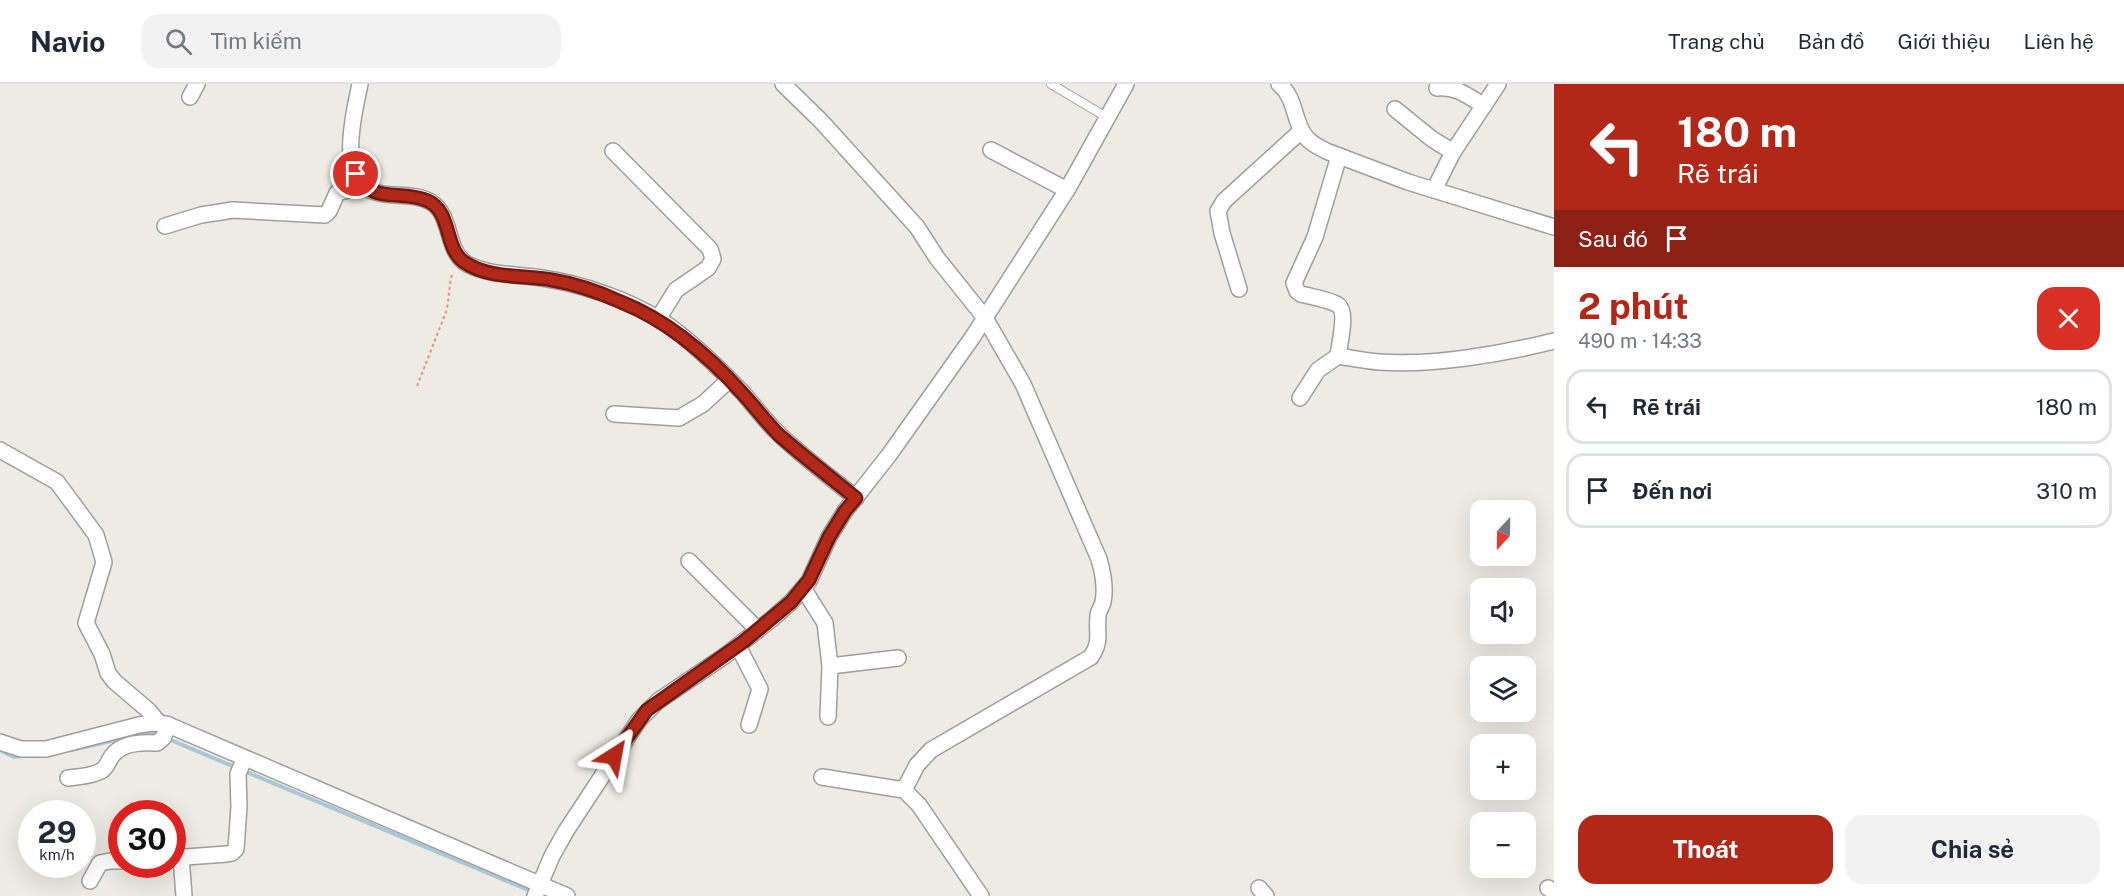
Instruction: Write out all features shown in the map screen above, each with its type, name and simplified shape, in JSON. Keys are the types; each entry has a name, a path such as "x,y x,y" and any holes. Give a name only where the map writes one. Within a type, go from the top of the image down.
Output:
{"street":[{"path":"360,84 350,137 353,165 363,186 379,194 407,196 430,202 441,211 456,252 461,259 472,266 488,271 576,285 630,305 658,319 688,342 729,380 779,434 856,498"},
{"path":"783,84 821,121 917,227 937,258 985,318 1023,384 1099,559 1104,589 1103,604 1098,615 1098,647 1091,657 931,750 917,765 903,790"},
{"path":"538,890 552,856 566,831 639,720 658,701 758,630 791,602 803,588 845,511 925,406 985,318 1067,190 1126,84"},
{"path":"1434,190 1453,152 1498,84"},
{"path":"1285,86 1301,131 1314,144 1397,178 1554,227"},
{"path":"1437,88 1457,89 1484,106"},
{"path":"1395,109 1432,139 1453,152"},
{"path":"1239,289 1222,233 1218,211 1224,201 1301,131"},
{"path":"991,150 1067,190"},
{"path":"613,151 695,233 710,249 712,255 712,263 708,268 676,291 658,319"},
{"path":"1338,356 1344,316 1342,309 1336,304 1301,294 1294,283 1315,237 1339,156"},
{"path":"165,226 201,215 233,210 325,215 330,211 338,194 363,186"},
{"path":"1300,398 1318,370 1338,356 1380,362 1437,361 1522,349 1554,341"},
{"path":"614,414 679,418 703,404 729,380"},
{"path":"0,450 57,482 96,535 104,562 86,623 102,654 108,673 149,711 164,729"},
{"path":"689,561 758,630"},
{"path":"803,588 825,623 830,666 828,717"},
{"path":"738,646 760,689 749,725"},
{"path":"830,666 898,658"},
{"path":"68,778 98,773 105,768 115,752 123,747 149,742 157,743 164,729"},
{"path":"0,742 21,749 46,749 164,729 187,731 244,759 538,890 567,896"},
{"path":"186,857 226,854 236,849 239,807 238,774 244,759"},
{"path":"822,777 903,790 919,805 981,896"},
{"path":"90,881 100,863 108,861"},
{"path":"181,878 184,896"}],"lane":[{"path":"1051,84 1108,118"}],"path":[{"path":"417,386 446,312 449,281 461,259"}],"waterway":[{"path":"71,750 151,732 159,735"},
{"path":"166,738 237,768"},
{"path":"0,750 14,757 22,756"},
{"path":"244,771 533,892"}],"route":[{"path":"356,174 360,184 372,192 407,196 430,202 441,211 456,252 465,263 502,274 569,283 630,305 663,322 721,371 779,434 856,498 829,537 809,580 791,602 726,655 647,710 614,756"}]}
